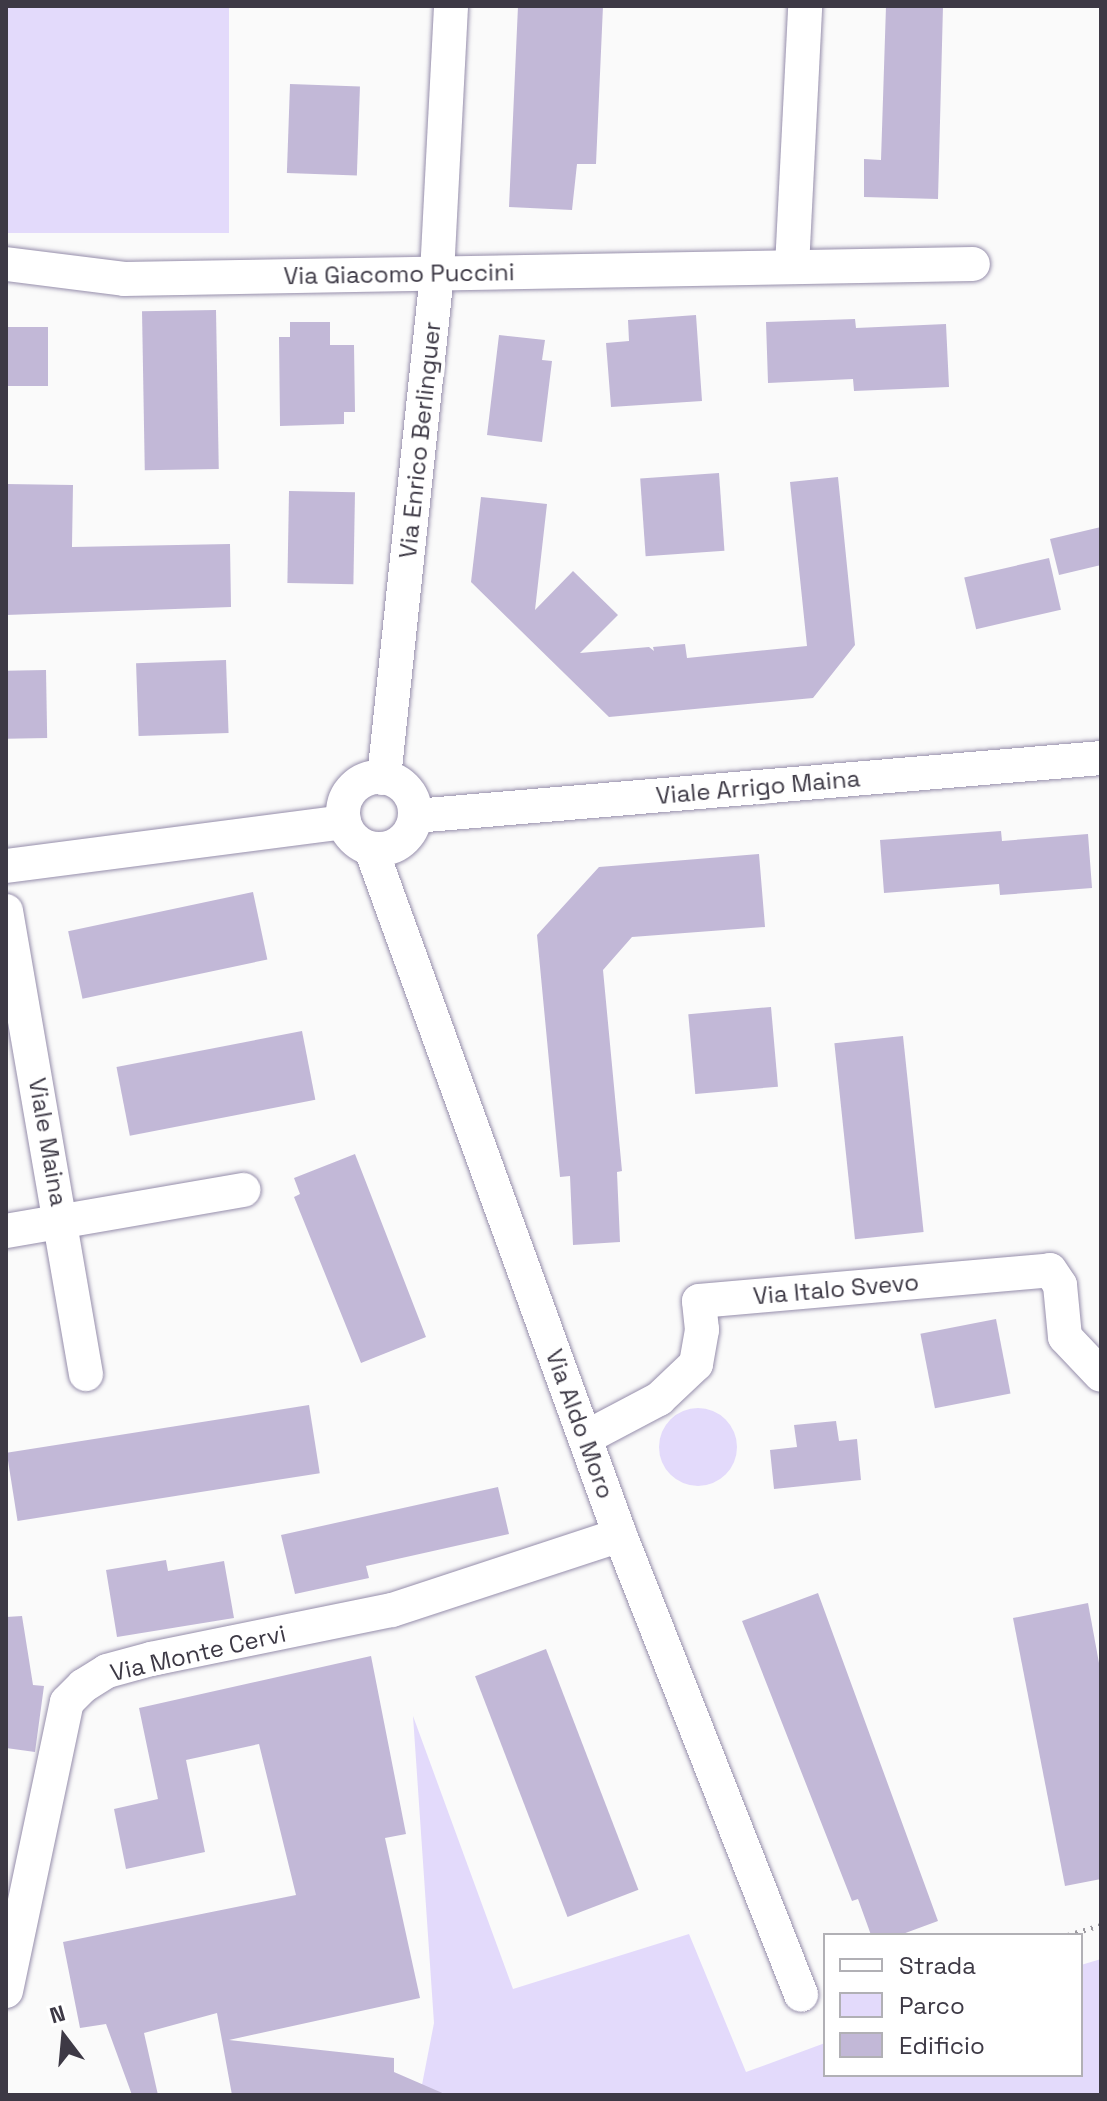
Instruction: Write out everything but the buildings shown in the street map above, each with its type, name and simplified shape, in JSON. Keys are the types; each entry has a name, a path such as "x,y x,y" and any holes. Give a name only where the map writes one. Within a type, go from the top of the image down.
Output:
{"street":[{"name":"Via Enrico Berlinguer","path":"384,778 437,274 451,6"},
{"path":"792,267 805,6"},
{"name":"Via Giacomo Puccini","path":"6,264 124,279 973,264"},
{"name":"Viale Arrigo Maina","path":"415,816 1101,758"},
{"path":"384,778 404,787 415,816 405,838 395,846 371,849 353,840 344,822 352,789 384,778"},
{"path":"6,866 344,822"},
{"name":"Via Aldo Moro","path":"371,849 620,1535 801,1995"},
{"name":"Viale Maina","path":"6,911 86,1374"},
{"path":"6,1231 243,1190"},
{"name":"Via Italo Svevo","path":"585,1438 659,1399 696,1364 702,1330 699,1301 1050,1270 1060,1285 1065,1337 1101,1375"},
{"name":"Via Monte Cervi","path":"6,1991 67,1702 83,1686 107,1671 151,1659 392,1610 620,1535"}],"path":[{"path":"1075,1933 1101,1925"}],"green space":[{"path":"6,6 229,6 229,233 6,233"},
{"path":"698,1408 713,1411 726,1419 734,1432 737,1447 734,1462 726,1475 713,1483 698,1486 683,1483 670,1475 662,1462 659,1447 662,1432 670,1419 683,1411"},
{"path":"413,1716 513,1989 689,1934 746,2072 823,2044 823,2077 1083,2077 1083,1964 1101,1959 1101,2095 420,2095 434,2023"}]}
